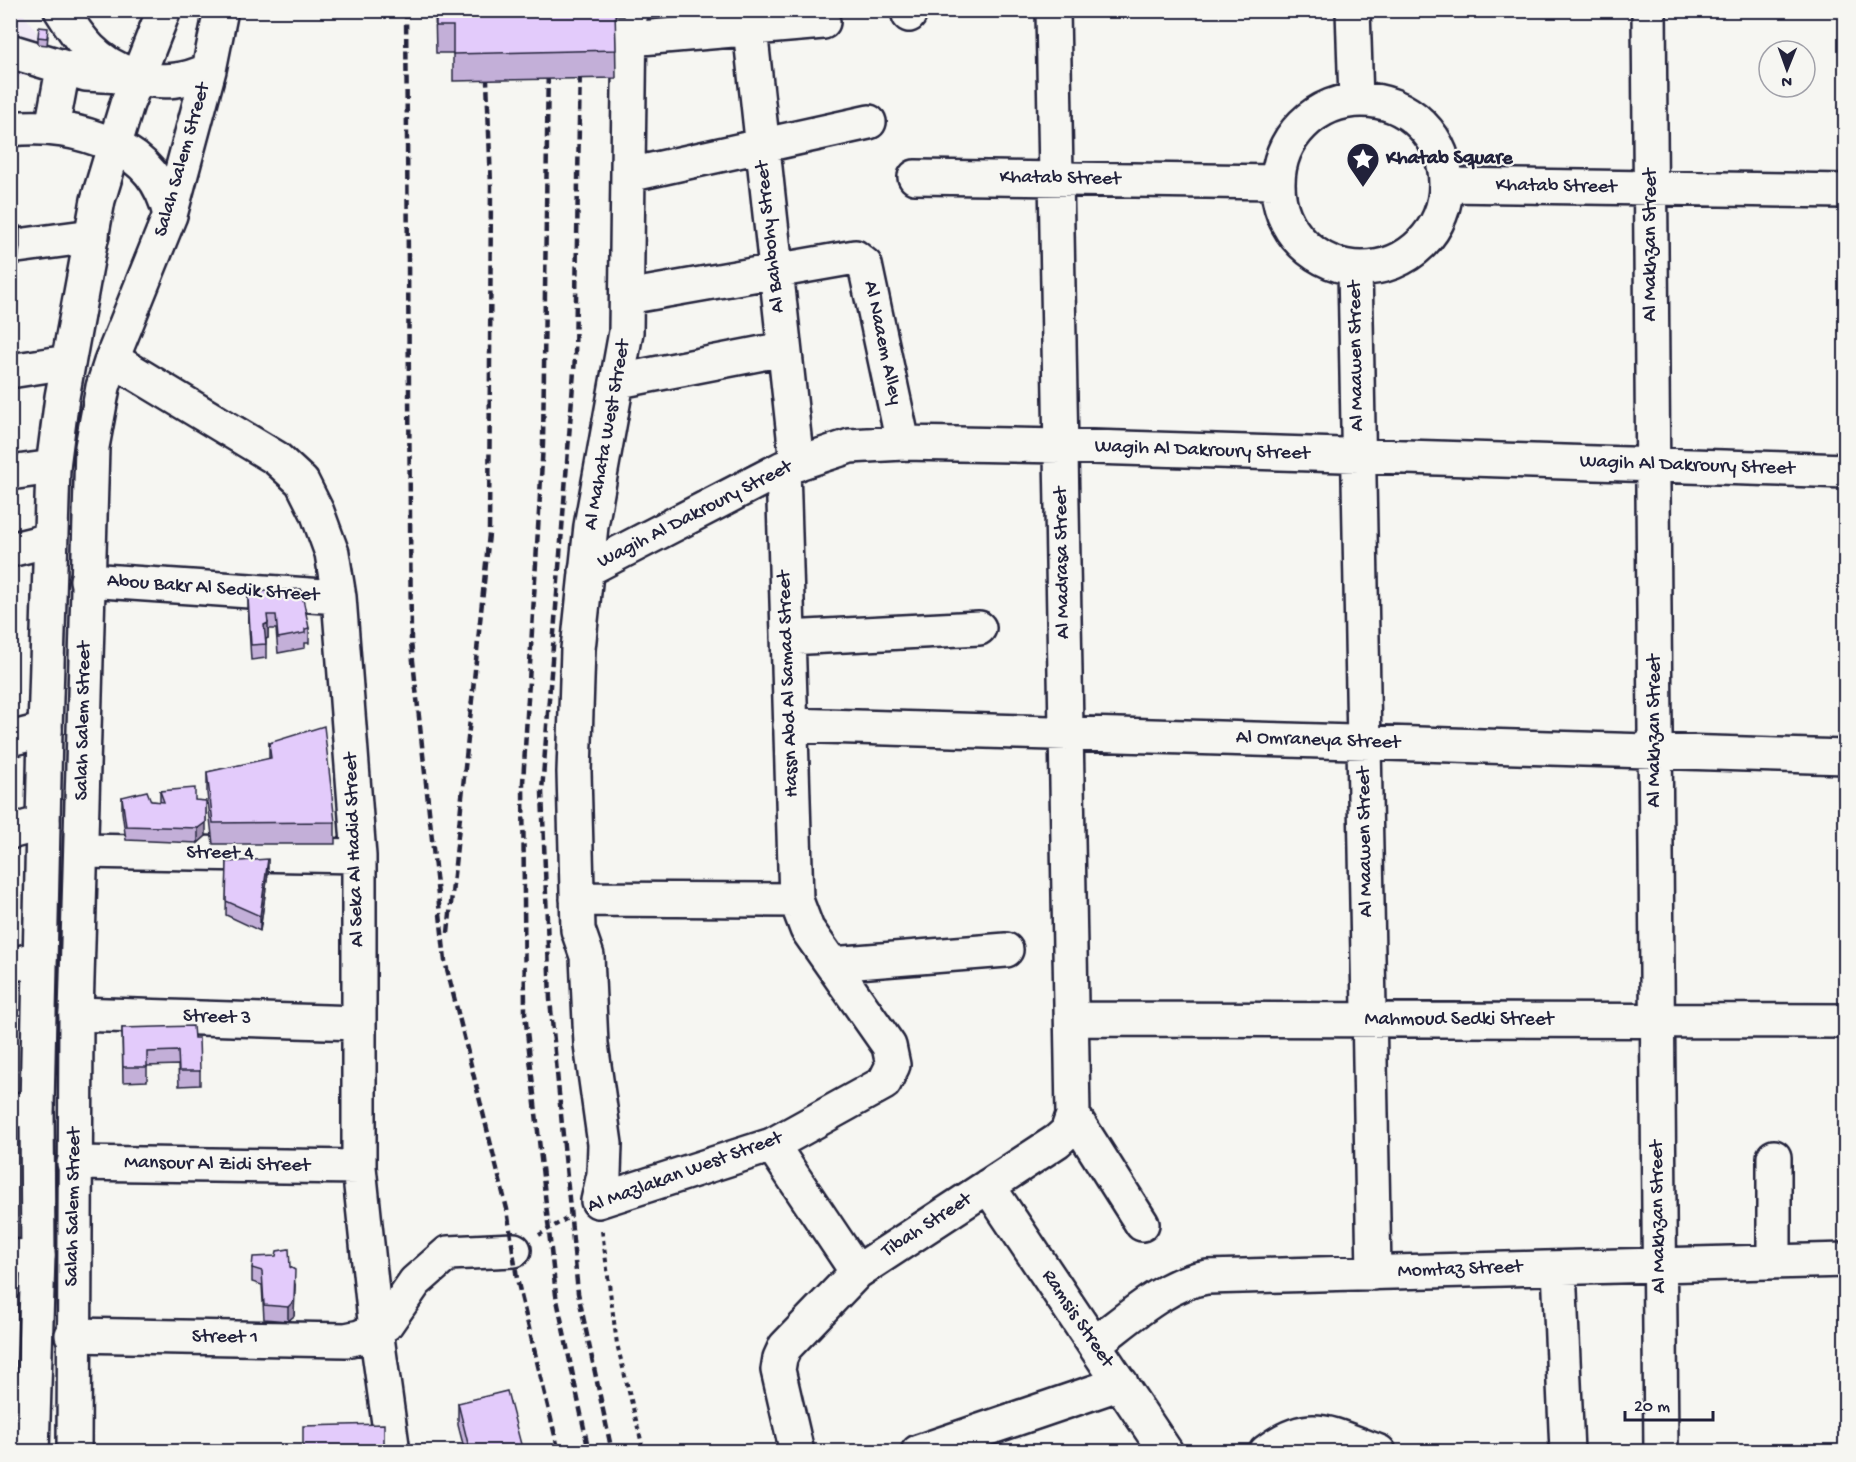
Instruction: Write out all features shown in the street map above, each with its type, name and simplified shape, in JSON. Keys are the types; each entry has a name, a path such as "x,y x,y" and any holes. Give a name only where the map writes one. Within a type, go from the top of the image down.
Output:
{"main road":[{"path":"61,10 84,44 114,69 138,77 167,82 182,80 209,70"},
{"name":"Salah Salem Street","path":"32,1452 24,1257 25,962 43,823 53,466 68,362 92,236 113,145 164,10"},
{"name":"Salah Salem Street","path":"74,1452 72,1335 76,1014 92,447 101,397 112,358 170,215 209,70 221,10"},
{"name":"Al Madrasa Street","path":"1053,10 1073,1114"},
{"path":"1353,10 1356,100"},
{"name":"Al Makhzan Street","path":"1649,10 1661,1452"},
{"path":"630,25 749,20 823,22"},
{"name":"Al Bahbohy Street","path":"749,20 783,348 790,466"},
{"name":"Al Mahata West Street","path":"598,1201 604,1174 605,1144 591,1044 587,956 578,914 574,772 578,650 591,526 619,381 626,332 630,25"},
{"path":"10,51 63,69 109,77 138,77"},
{"path":"52,128 63,69"},
{"path":"1356,100 1379,102 1401,110 1419,123 1434,141 1443,162 1446,185 1438,218 1419,246 1400,259 1378,267 1355,268 1334,263 1315,254 1299,240 1287,223 1280,203 1277,182 1288,143 1301,126 1317,113 1335,105 1356,100"},
{"path":"629,175 870,122"},
{"path":"10,129 52,128 94,136 128,152 151,172 160,185 170,215"},
{"name":"Khatab Street","path":"915,177 1277,182"},
{"name":"Khatab Street","path":"1446,185 1845,191"},
{"path":"10,247 92,236"},
{"name":"Al Naaem Alley","path":"775,271 855,257 863,261 903,443"},
{"name":"Al Maawen Street","path":"1355,268 1374,1273"},
{"path":"627,297 775,271"},
{"path":"619,381 783,348"},
{"name":"Al Seka Al Hadid Street","path":"112,358 276,458 302,482 317,512 332,553 339,597 359,856 359,1167 376,1330 393,1452"},
{"path":"10,371 68,362"},
{"name":"Wagih Al Dakroury Street","path":"586,570 790,466 850,446 903,443 1061,446 1845,471"},
{"path":"10,473 53,466"},
{"name":"Hassn Abd Al Samad Street","path":"790,466 788,638 796,900"},
{"path":"10,550 50,540"},
{"name":"Abou Bakr Al Sedik Street","path":"87,580 339,597"},
{"path":"788,638 979,628"},
{"name":"Al Omraneya Street","path":"790,725 1845,757"},
{"path":"10,739 45,730"},
{"path":"10,832 43,823"},
{"name":"Street 4","path":"82,852 359,856"},
{"path":"578,914 796,900"},
{"name":"Al Mazlakan West Street","path":"598,1201 772,1145 875,1089 889,1075 892,1065 890,1046 807,929 796,900"},
{"path":"832,964 1006,950"},
{"name":"Street 3","path":"76,1014 359,1023"},
{"name":"Mahmoud Sedki Street","path":"1072,1019 1845,1021"},
{"path":"1073,1114 1142,1224"},
{"name":"Tibah Street","path":"797,1452 778,1370 785,1347 857,1272 1058,1141 1067,1132 1073,1114"},
{"path":"772,1145 857,1272"},
{"path":"1774,1157 1774,1262"},
{"name":"Mansour Al Zidi Street","path":"74,1163 359,1167"},
{"name":"Ramsis Street","path":"988,1186 1166,1452"},
{"path":"376,1330 393,1315 416,1282 448,1253 514,1250"},
{"name":"Momtaz Street","path":"1094,1344 1172,1288 1189,1280 1845,1260"},
{"path":"1559,1268 1567,1452"},
{"name":"Street 1","path":"72,1335 346,1340 376,1330"},
{"path":"918,1452 1121,1383"},
{"path":"1266,1452 1281,1440 1304,1431 1320,1431 1379,1452"}],"path":[{"name":"Al Mazlakan West Street","path":"514,1250 598,1201"},
{"path":"598,1201 618,1344 644,1452"}],"shaded area":[{"path":"10,11 21,11 39,35 34,74 11,79"}],"building":[{"path":"436,10 615,10 616,50 453,54 453,26 436,26"},
{"path":"39,27 48,28 47,38 38,37"},
{"path":"20,226 10,300 10,228"},
{"path":"301,589 309,628 305,629 305,633 278,638 276,615 267,615 268,623 264,625 266,644 251,645 248,598 252,592"},
{"path":"324,726 335,822 213,823 207,772 271,758 269,743"},
{"path":"195,788 195,800 206,801 206,822 198,828 126,826 122,797 147,791 151,801 164,802 160,791"},
{"path":"268,859 260,916 226,901 227,862"},
{"path":"193,1026 194,1038 199,1038 200,1071 179,1071 178,1051 147,1052 147,1067 123,1067 122,1028"},
{"path":"289,1249 290,1267 295,1270 294,1301 288,1307 264,1305 262,1271 252,1268 253,1257 276,1256 277,1251"},
{"path":"507,1391 523,1452 470,1452 458,1403"},
{"path":"384,1424 384,1445 372,1452 303,1452 303,1426"}],"railway":[{"path":"406,10 411,642 445,961 507,1209 517,1279 559,1452"},
{"path":"548,62 543,444 523,783 525,1013 556,1295 589,1452"},
{"path":"580,63 575,358 542,791 550,999 578,1293 612,1452"},
{"path":"448,933 489,534 491,185 487,80"}],"place":[{"name":"Khatab Square","path":"1363,188"}]}
